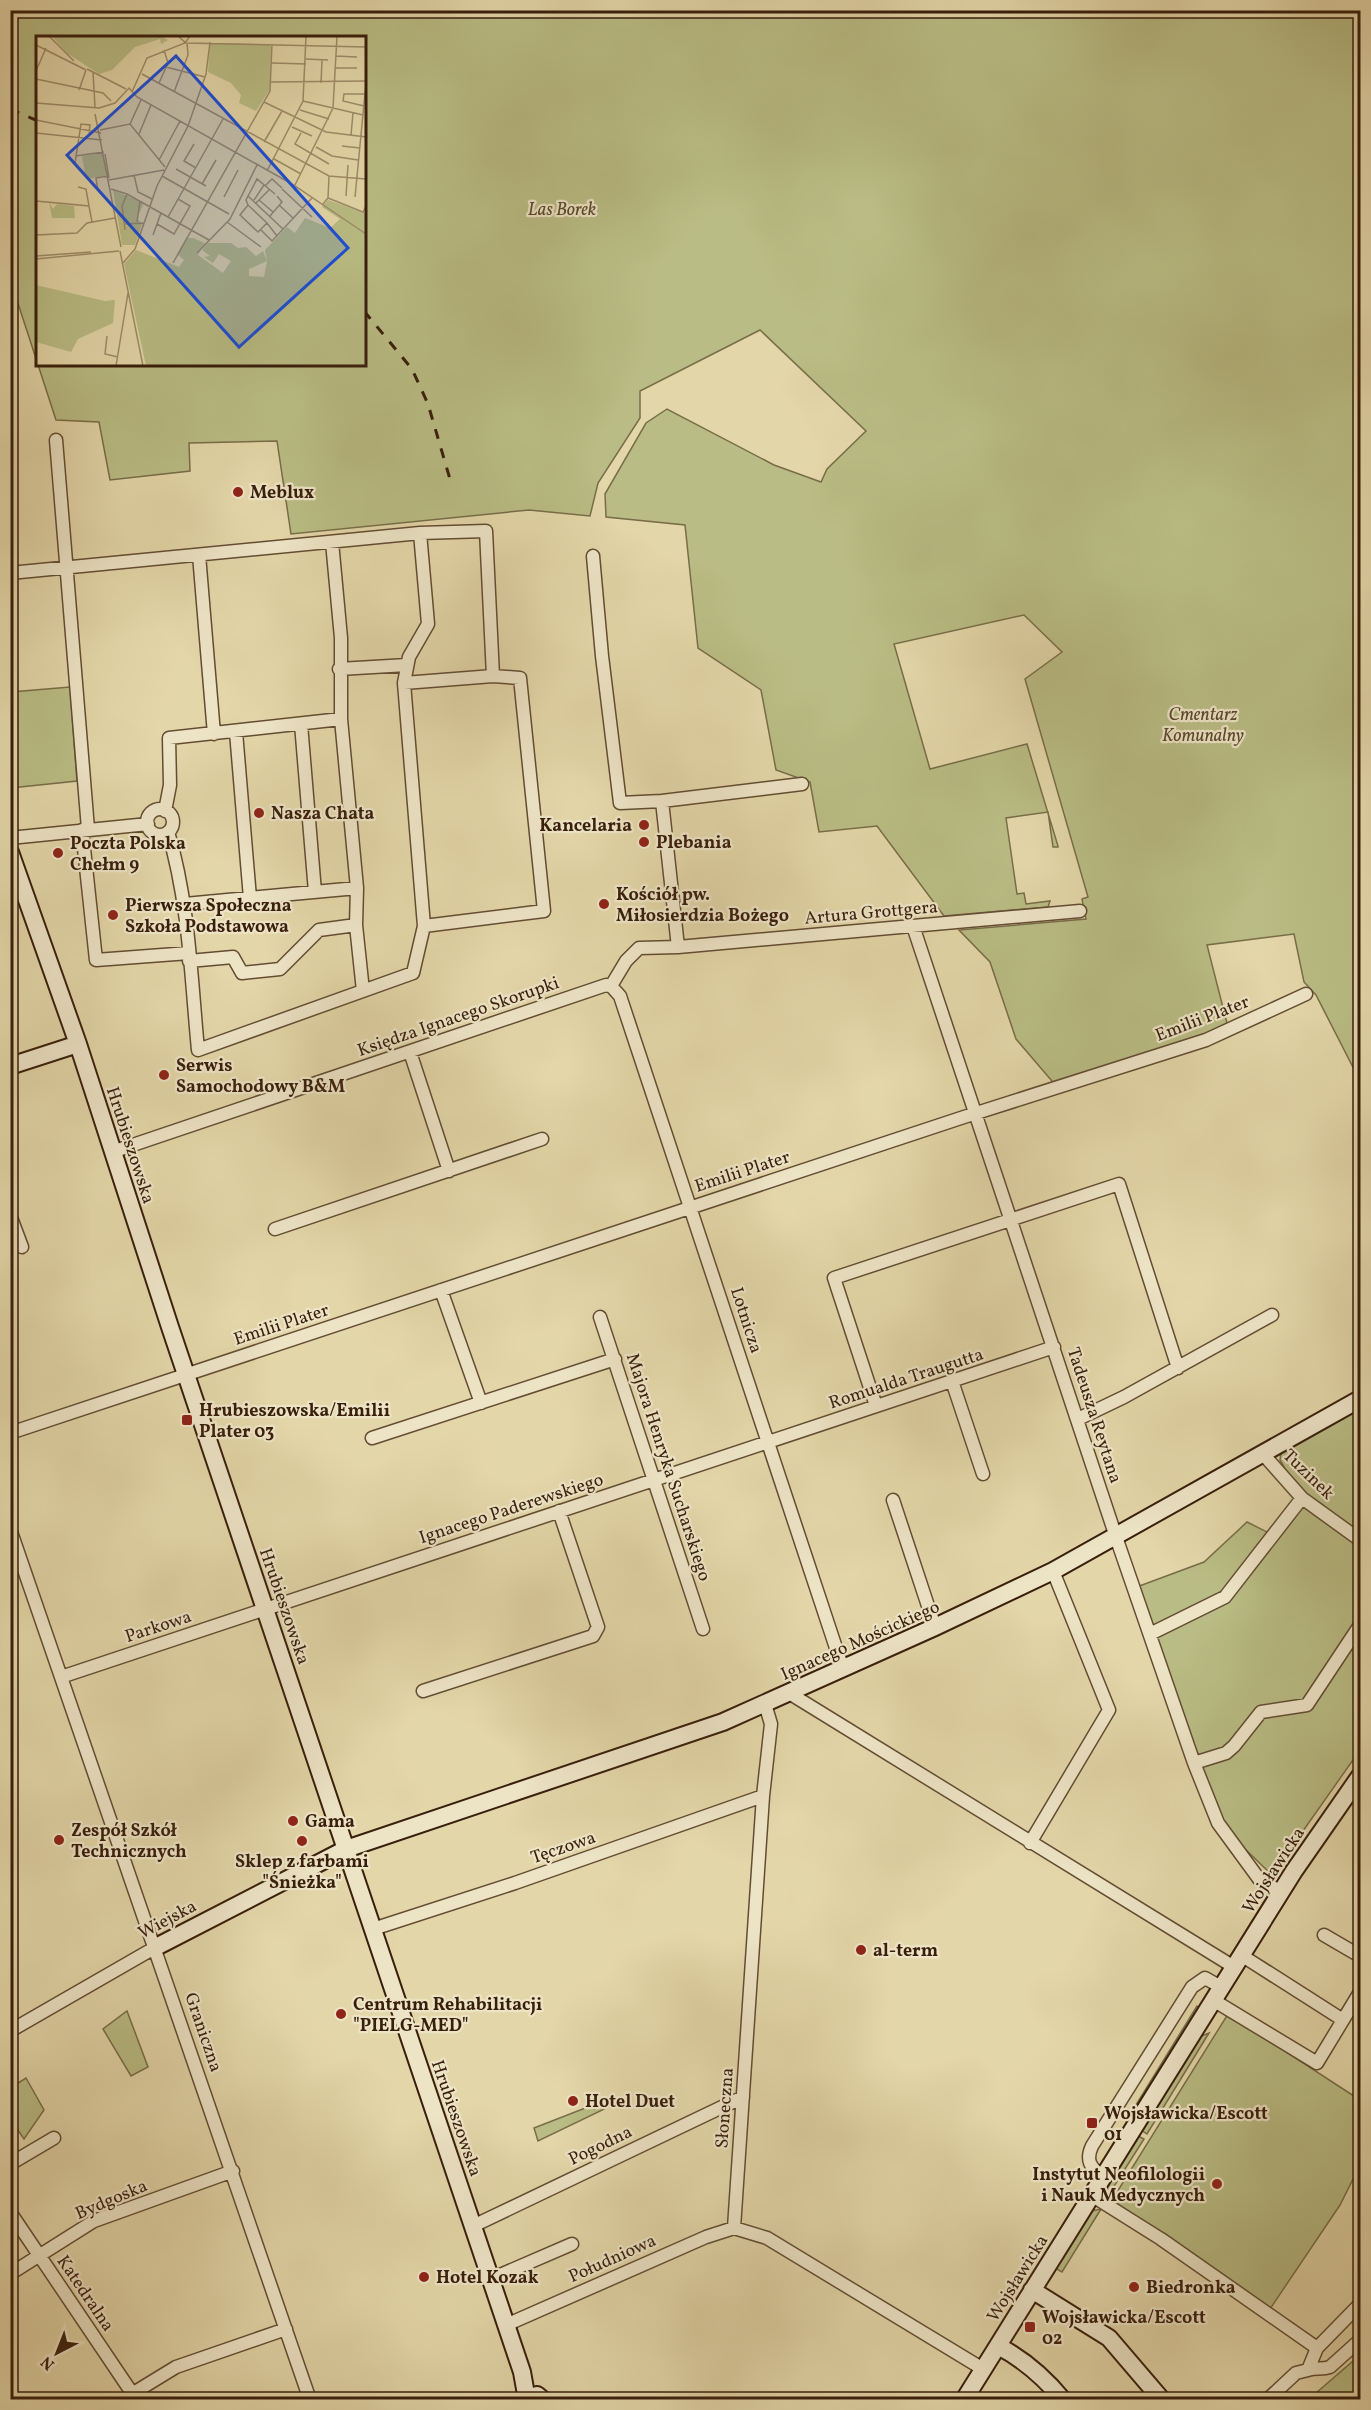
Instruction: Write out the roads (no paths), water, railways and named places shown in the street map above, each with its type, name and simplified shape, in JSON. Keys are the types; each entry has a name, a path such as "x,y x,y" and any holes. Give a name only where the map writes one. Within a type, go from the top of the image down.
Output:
{"street":[{"path":"56,440 96,960 233,957 242,973 280,969 319,930 356,925"},
{"path":"10,573 420,533 486,531 493,676"},
{"path":"341,719 169,738 170,785 165,811 172,820 168,832 177,860 184,904 198,1050 413,973 424,926 404,683 409,657 428,624 420,533"},
{"path":"332,542 340,638 341,719 357,888 356,925 363,991"},
{"path":"199,555 214,734"},
{"path":"593,556 602,656 620,803 663,801 802,784"},
{"path":"339,669 407,665"},
{"path":"404,683 493,676 520,678 544,911 424,926"},
{"path":"301,724 315,892"},
{"path":"236,732 250,898"},
{"path":"663,801 678,947"},
{"path":"165,811 153,812 148,818 148,824 150,830 157,834 168,832"},
{"path":"10,838 148,824"},
{"name":"Hrubieszowska","path":"10,852 78,1044 186,1374 523,2376 534,2399"},
{"path":"184,904 357,888"},
{"name":"Artura Grottgera","path":"611,986 626,961 639,948 678,947 1080,911"},
{"name":"Tadeusza Reytana","path":"913,926 1116,1537 1194,1763 1218,1823 1259,1879 1281,1892"},
{"name":"Księdza Ignacego Skorupki","path":"112,1152 606,985 611,986"},
{"name":"Lotnicza","path":"611,986 620,996 843,1669"},
{"name":"Emilii Plater","path":"10,1432 975,1113 1206,1040 1306,994"},
{"path":"10,1066 78,1044"},
{"path":"410,1052 449,1171"},
{"path":"275,1229 542,1139"},
{"path":"876,1406 834,1278 1119,1184 1178,1368"},
{"path":"10,1215 21,1247"},
{"path":"441,1290 481,1403"},
{"path":"1078,1419 1178,1368 1272,1315"},
{"name":"Majora Henryka Sucharskiego","path":"600,1317 703,1629"},
{"name":"Romualda Traugutta","path":"769,1442 1054,1347"},
{"path":"372,1438 615,1359"},
{"path":"952,1381 982,1474"},
{"name":"Ignacego Mościckiego","path":"346,1849 723,1722 765,1704 1053,1571 1360,1399"},
{"name":"Ignacego Paderewskiego","path":"266,1609 769,1442"},
{"name":"Tuzinek","path":"1263,1454 1302,1498 1360,1540"},
{"path":"1150,1634 1225,1597 1302,1498"},
{"path":"893,1500 936,1627"},
{"path":"423,1691 593,1636 598,1627 559,1511"},
{"name":"Graniczna","path":"10,1529 156,1947 310,2400"},
{"path":"1030,1843 1109,1710 1053,1571"},
{"name":"Parkowa","path":"61,1677 266,1609"},
{"path":"1194,1763 1226,1753 1261,1712 1307,1705 1360,1625"},
{"path":"789,1693 1030,1843 1344,2020"},
{"name":"Słoneczna","path":"734,2228 763,1796 771,1724 765,1704"},
{"name":"Wojsławicka","path":"964,2400 1237,1961 1360,1776"},
{"name":"Tęczowa","path":"373,1929 515,1883 763,1796"},
{"name":"Wiejska","path":"10,2031 156,1947 346,1849"},
{"path":"1324,1935 1360,1956"},
{"path":"1103,2177 1090,2166 1088,2158 1096,2138 1192,1986 1205,1978 1217,1994 1317,2063 1360,1992"},
{"name":"Pogodna","path":"473,2226 742,2097"},
{"path":"10,2164 54,2138"},
{"name":"Bydgoska","path":"10,2274 94,2221 233,2171"},
{"path":"1091,2195 1161,2239 1317,2348"},
{"name":"Katedralna","path":"10,2211 127,2396"},
{"path":"734,2228 767,2238 983,2369"},
{"name":"Południowa","path":"506,2325 706,2236 734,2228"},
{"path":"491,2279 572,2244"},
{"path":"1032,2290 1109,2338 1162,2400"},
{"path":"1308,2370 1317,2348 1360,2304"},
{"path":"127,2396 176,2367 286,2329"},
{"path":"1267,2400 1296,2373 1315,2367 1325,2369 1330,2367 1360,2340"},
{"path":"998,2346 1026,2364 1051,2385 1063,2400"}],"railway":[{"path":"10,109 36,120"},
{"path":"366,313 412,369 428,404 452,486"}],"place":[{"name":"Meblux","path":"238,492"},
{"name":"Nasza Chata","path":"259,813"},
{"name":"Kancelaria","path":"644,825"},
{"name":"Plebania","path":"644,842"},
{"name":"Poczta Polska Chełm 9","path":"58,853"},
{"name":"Kościół pw. Miłosierdzia Bożego","path":"604,904"},
{"name":"Pierwsza Społeczna Szkoła Podstawowa","path":"113,915"},
{"name":"Serwis Samochodowy B&M","path":"164,1075"},
{"name":"Hrubieszowska/Emilii Plater 03","path":"187,1420"},
{"name":"Gama","path":"293,1821"},
{"name":"Zespół Szkół Technicznych","path":"59,1840"},
{"name":"Sklep z farbami \"Śnieżka\"","path":"302,1841"},
{"name":"al-term","path":"861,1950"},
{"name":"Centrum Rehabilitacji \"PIELG-MED\"","path":"341,2014"},
{"name":"Hotel Duet","path":"573,2101"},
{"name":"Wojsławicka/Escott 01","path":"1092,2123"},
{"name":"Instytut Neofilologii i Nauk Medycznych","path":"1217,2184"},
{"name":"Hotel Kozak","path":"424,2277"},
{"name":"Biedronka","path":"1134,2287"},
{"name":"Wojsławicka/Escott 02","path":"1030,2327"}],"park label":[{"name":"Las Borek","path":"562,209"},
{"name":"Cmentarz Komunalny","path":"1203,724"}]}
